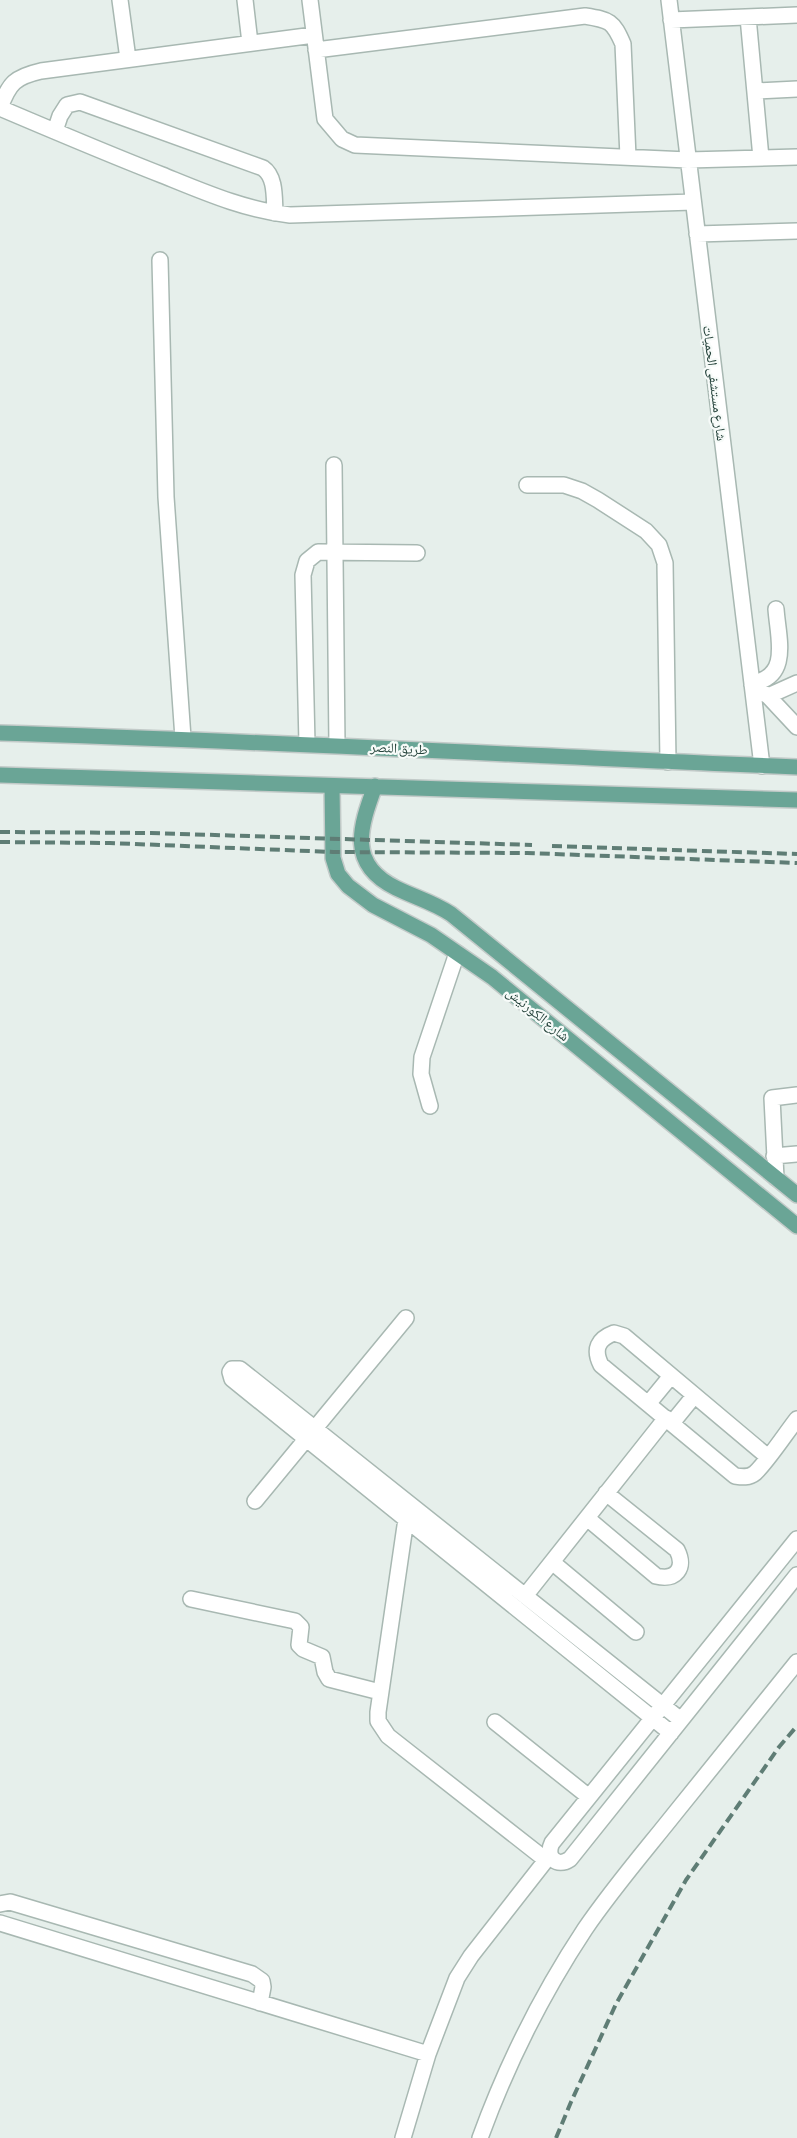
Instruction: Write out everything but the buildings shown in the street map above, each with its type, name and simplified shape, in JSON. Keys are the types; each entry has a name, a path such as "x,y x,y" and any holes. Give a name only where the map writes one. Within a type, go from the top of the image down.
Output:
{"main road":[{"name":"طريق النصر","path":"0,733 183,738 797,767"},
{"path":"0,775 797,800"},
{"name":"شارع الكورنيش","path":"332,786 333,858 342,880 373,905 430,935 492,977 797,1226"},
{"name":"شارع الكورنيش","path":"375,786 360,833 360,840 365,857 379,878 388,884 441,907 797,1195"},
{"path":"457,953 474,933"}],"street":[{"path":"120,0 128,60"},
{"path":"245,0 250,43"},
{"path":"310,0 325,119 342,139 355,145 688,160 797,157"},
{"name":"شارع مستشفى الحميات","path":"669,0 762,766"},
{"path":"671,20 797,15"},
{"path":"316,50 585,16 604,19 616,27 623,44 628,157"},
{"path":"748,17 761,158"},
{"path":"314,35 41,71 21,76 7,89 0,108 205,192 237,204 275,213 290,215 693,202"},
{"path":"755,91 797,89"},
{"path":"55,131 60,116 67,105 80,102 263,168 272,178 275,213"},
{"path":"697,234 797,231"},
{"path":"160,260 166,497 183,738"},
{"path":"334,465 337,745"},
{"path":"527,485 564,485 582,491 646,531 659,545 665,563 668,762"},
{"path":"307,744 303,575 307,562 318,552 417,552"},
{"path":"752,684 770,678 779,662 776,609"},
{"path":"768,696 797,683"},
{"path":"752,684 768,696 797,727"},
{"path":"430,1106 421,1074 422,1057 457,953"},
{"path":"776,1178 772,1098 797,1095"},
{"path":"774,1156 797,1154"},
{"path":"255,1501 406,1318"},
{"path":"768,1457 624,1336 614,1333 604,1337 598,1345 597,1355 601,1365 735,1476 748,1476 754,1473 768,1457 797,1419"},
{"path":"311,1434 232,1379 230,1372 232,1368 240,1369 311,1434 416,1522 681,1720"},
{"path":"648,1404 671,1376"},
{"path":"524,1601 606,1493 669,1421 694,1396"},
{"path":"586,1518 656,1576 665,1578 674,1575 680,1568 681,1558 677,1550 606,1493"},
{"path":"416,1522 380,1692 378,1721 388,1736 548,1858 559,1863 565,1863 570,1859 797,1576"},
{"path":"403,2138 428,2054 452,1990 464,1966 548,1858 552,1843 797,1539"},
{"path":"552,1562 636,1632"},
{"path":"191,1599 294,1621 301,1627 299,1645 303,1649 322,1657 325,1672 329,1679 380,1692"},
{"path":"524,1601 671,1733"},
{"path":"480,2138 494,2097 521,2040 552,1983 586,1929 623,1878 797,1662"},
{"path":"495,1722 589,1797"},
{"path":"0,1904 10,1902 252,1974 262,1981 263,1987 260,2003"},
{"path":"0,1922 428,2054"}],"railway":[{"path":"0,832 151,833 532,845"},
{"path":"0,842 110,843 333,852 527,853 797,863"},
{"path":"552,846 797,854"},
{"path":"556,2138 616,2004 686,1880 779,1747 797,1726"}]}
